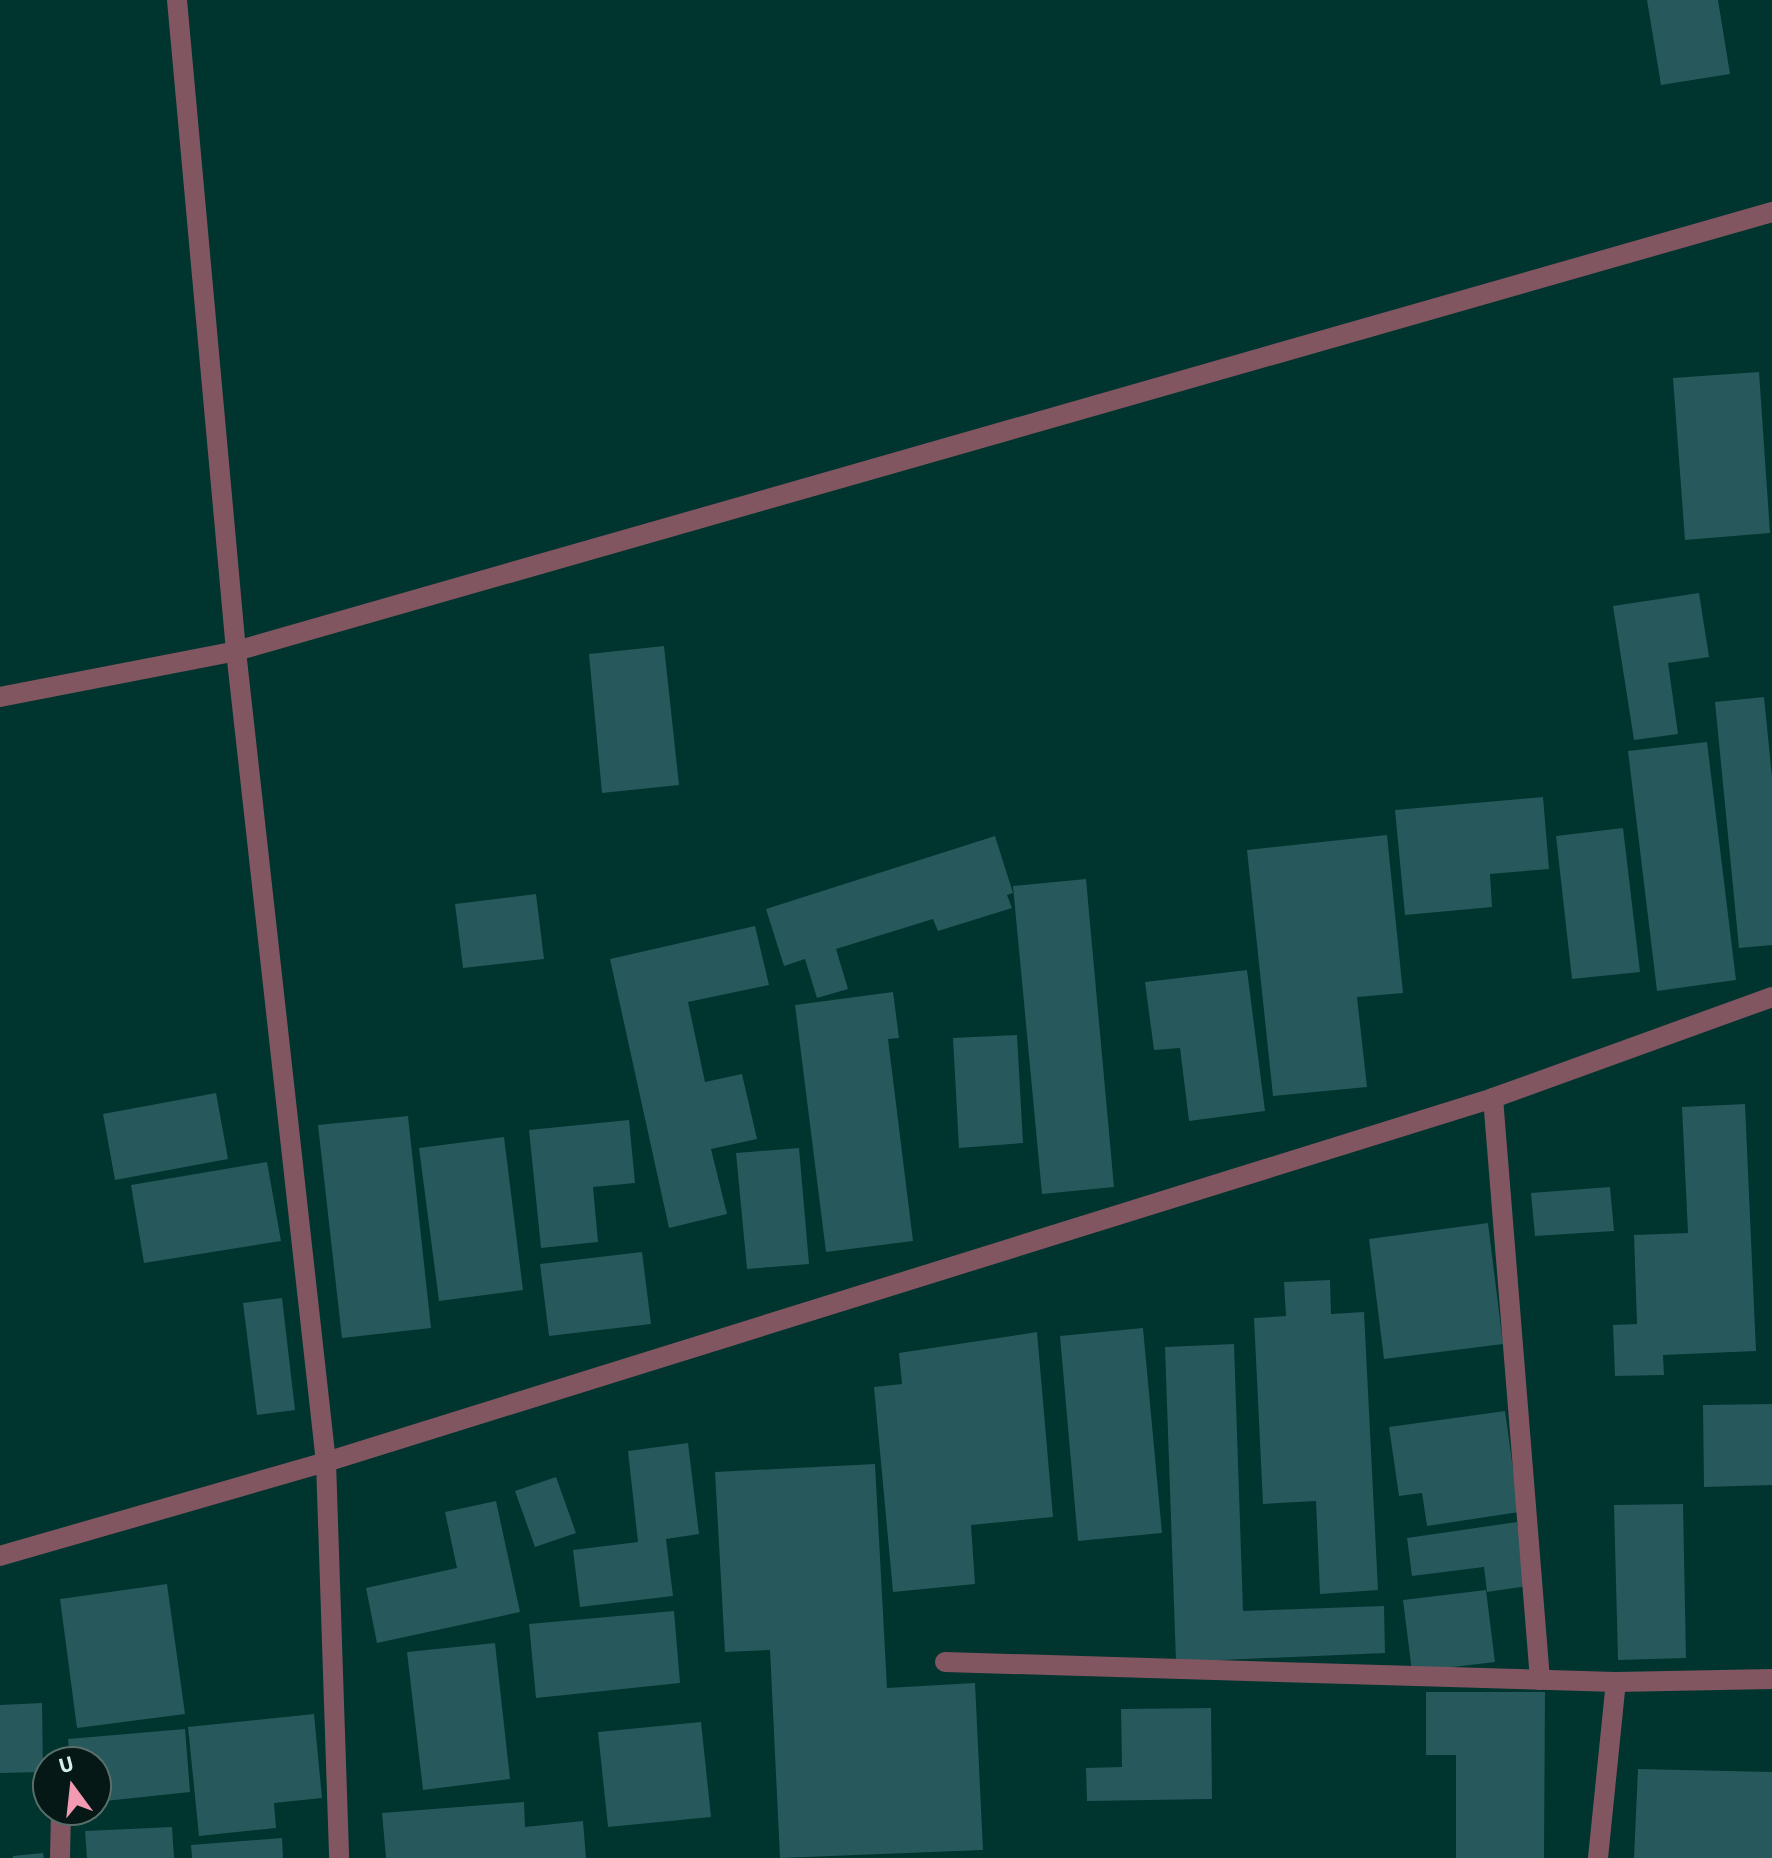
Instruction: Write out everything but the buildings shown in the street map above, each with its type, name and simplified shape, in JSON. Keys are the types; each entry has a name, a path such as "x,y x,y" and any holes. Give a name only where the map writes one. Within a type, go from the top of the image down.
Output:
{"street":[{"path":"177,0 236,651 326,1462 339,1858"},
{"path":"0,697 236,651 1772,212"},
{"path":"0,1556 326,1462 1493,1098 1772,997"},
{"path":"1493,1098 1540,1680"},
{"path":"945,1662 1616,1682 1772,1679"},
{"path":"1598,1858 1616,1682"},
{"path":"60,1858 61,1826"}]}
